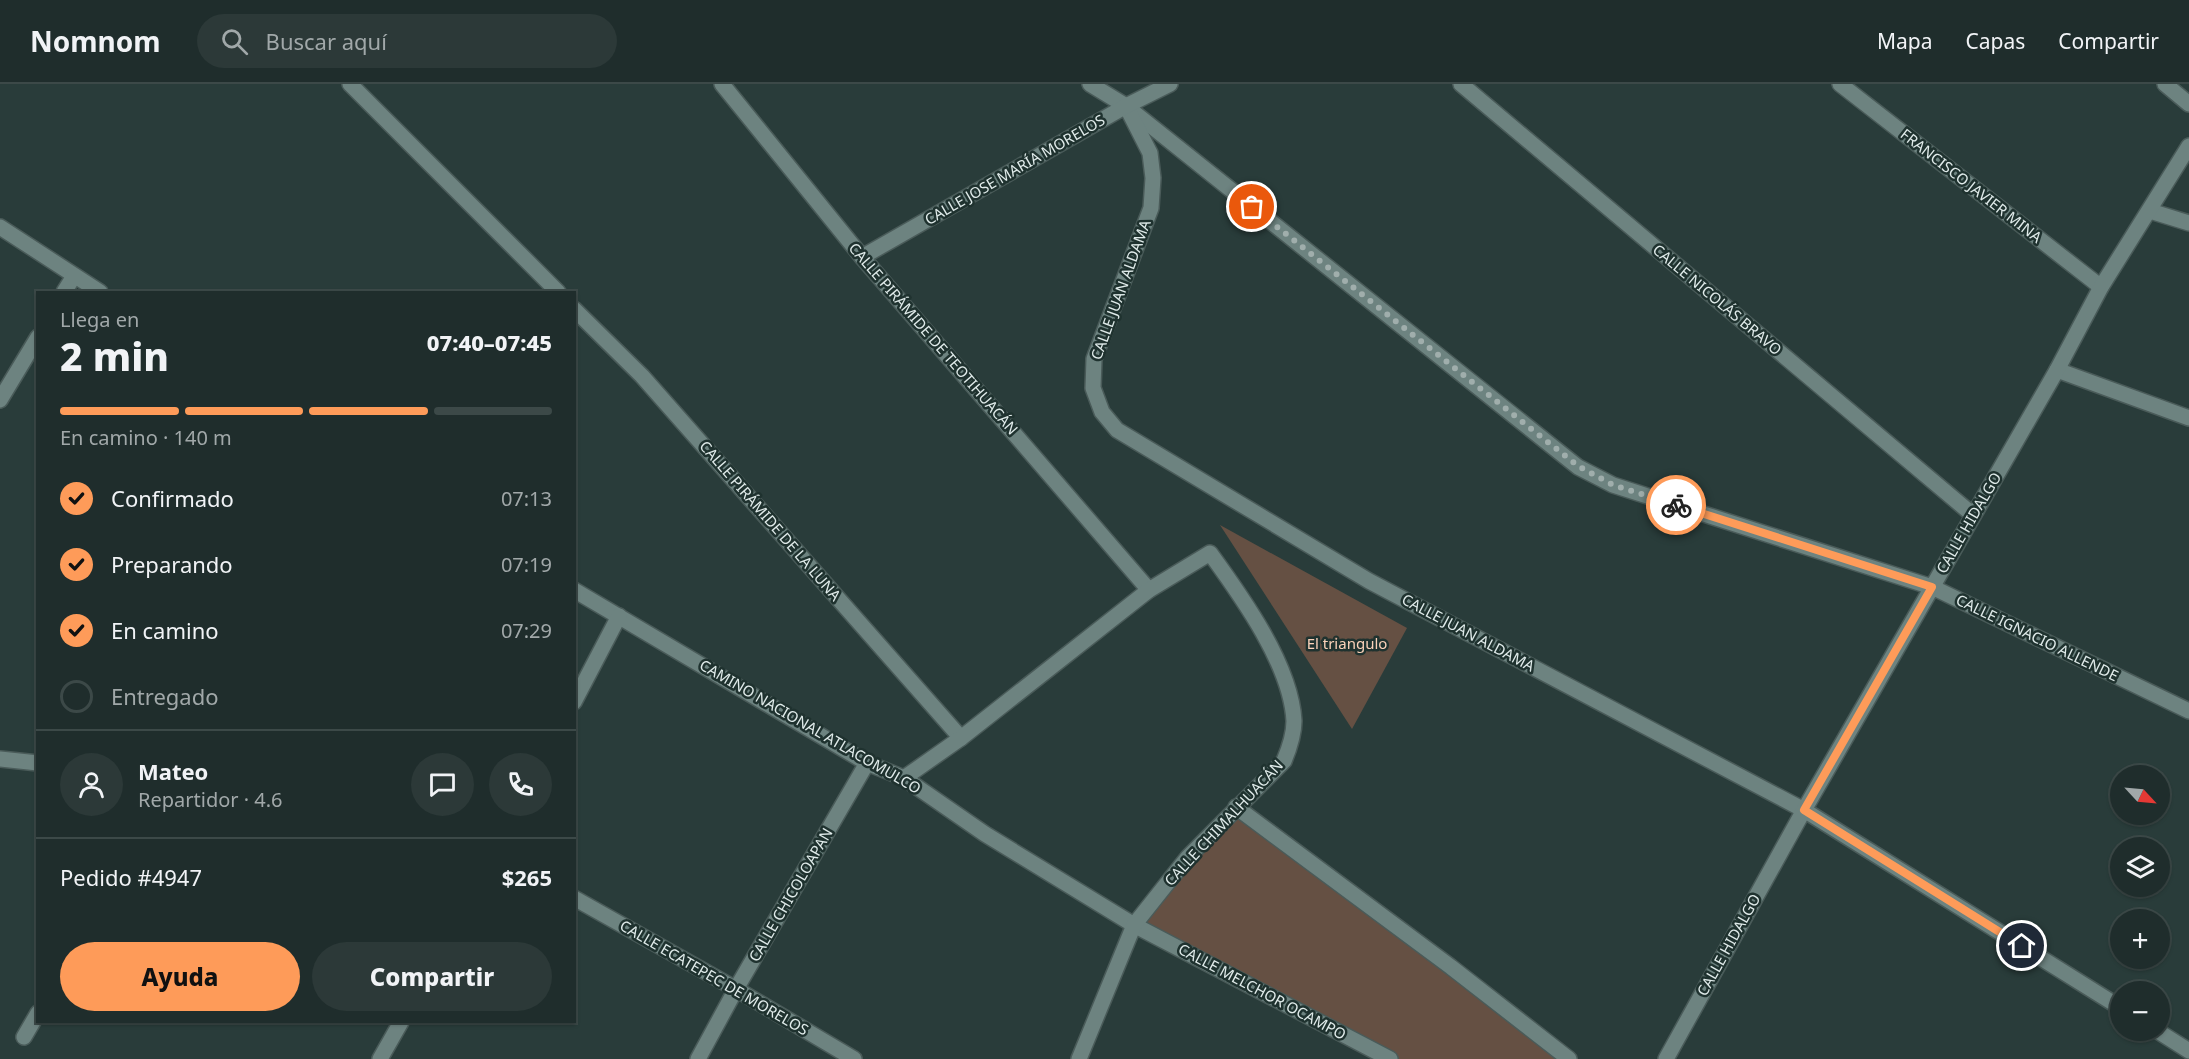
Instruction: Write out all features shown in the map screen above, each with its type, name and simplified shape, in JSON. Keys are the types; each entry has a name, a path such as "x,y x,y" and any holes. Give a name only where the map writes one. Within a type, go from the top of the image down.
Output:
{"street":[{"path":"350,84 557,291"},
{"name":"CALLE PIRÁMIDE DE TEOTIHUACÁN","path":"722,84 862,257 1149,590"},
{"name":"CALLE IGNACIO ALLENDE","path":"1090,84 1126,106 1578,466 1613,485 1932,587 2189,711"},
{"name":"CALLE JOSE MARÍA MORELOS","path":"862,257 1126,106 1170,84"},
{"name":"CALLE NICOLÁS BRAVO","path":"1461,84 1973,515"},
{"name":"FRANCISCO JAVIER MINA","path":"1840,84 2101,287"},
{"path":"2165,84 2189,104"},
{"name":"CALLE JUAN ALDAMA","path":"1126,106 1150,153 1153,178 1151,208 1094,359 1093,388 1102,412 1117,430 1370,581 1804,810 2110,1001"},
{"name":"CALLE HIDALGO","path":"1666,1059 1804,810 2056,370 2101,287 2189,146"},
{"path":"2150,211 2189,223"},
{"path":"0,227 98,291"},
{"path":"65,291 74,276"},
{"name":"CALLE PIRÁMIDE DE LA LUNA","path":"576,311 642,375 961,738"},
{"path":"0,400 36,340"},
{"path":"2056,370 2189,418"},
{"name":"CALLE CHIMALHUACÁN","path":"1079,1059 1134,925 1188,857 1284,761 1292,741 1294,722 1287,684 1252,612 1210,553 1149,590"},
{"path":"904,778 961,738 1149,590"},
{"name":"CAMINO NACIONAL ATLACOMULCO","path":"576,591 867,763 904,778 986,834 1134,925"},
{"path":"576,698 619,616"},
{"path":"0,759 36,763"},
{"name":"CALLE CHICOLOAPAN","path":"698,1059 867,763"},
{"path":"1236,807 1569,1059"},
{"name":"CALLE ECATEPEC DE MORELOS","path":"576,899 736,989 854,1059"},
{"name":"CALLE MELCHOR OCAMPO","path":"1134,925 1390,1059"},
{"path":"24,1037 36,1016"},
{"path":"380,1059 400,1023"},
{"path":"2170,1039 2189,1051"}],"green space":[{"name":"El triangulo","path":"1220,525 1407,628 1352,729"},
{"path":"1236,808 1569,1059 1390,1059 1134,925"}],"way so far":[{"path":"1252,207 1578,466 1613,485 1676,505"}],"route":[{"path":"1676,505 1932,587 1804,810 2022,946"}]}
